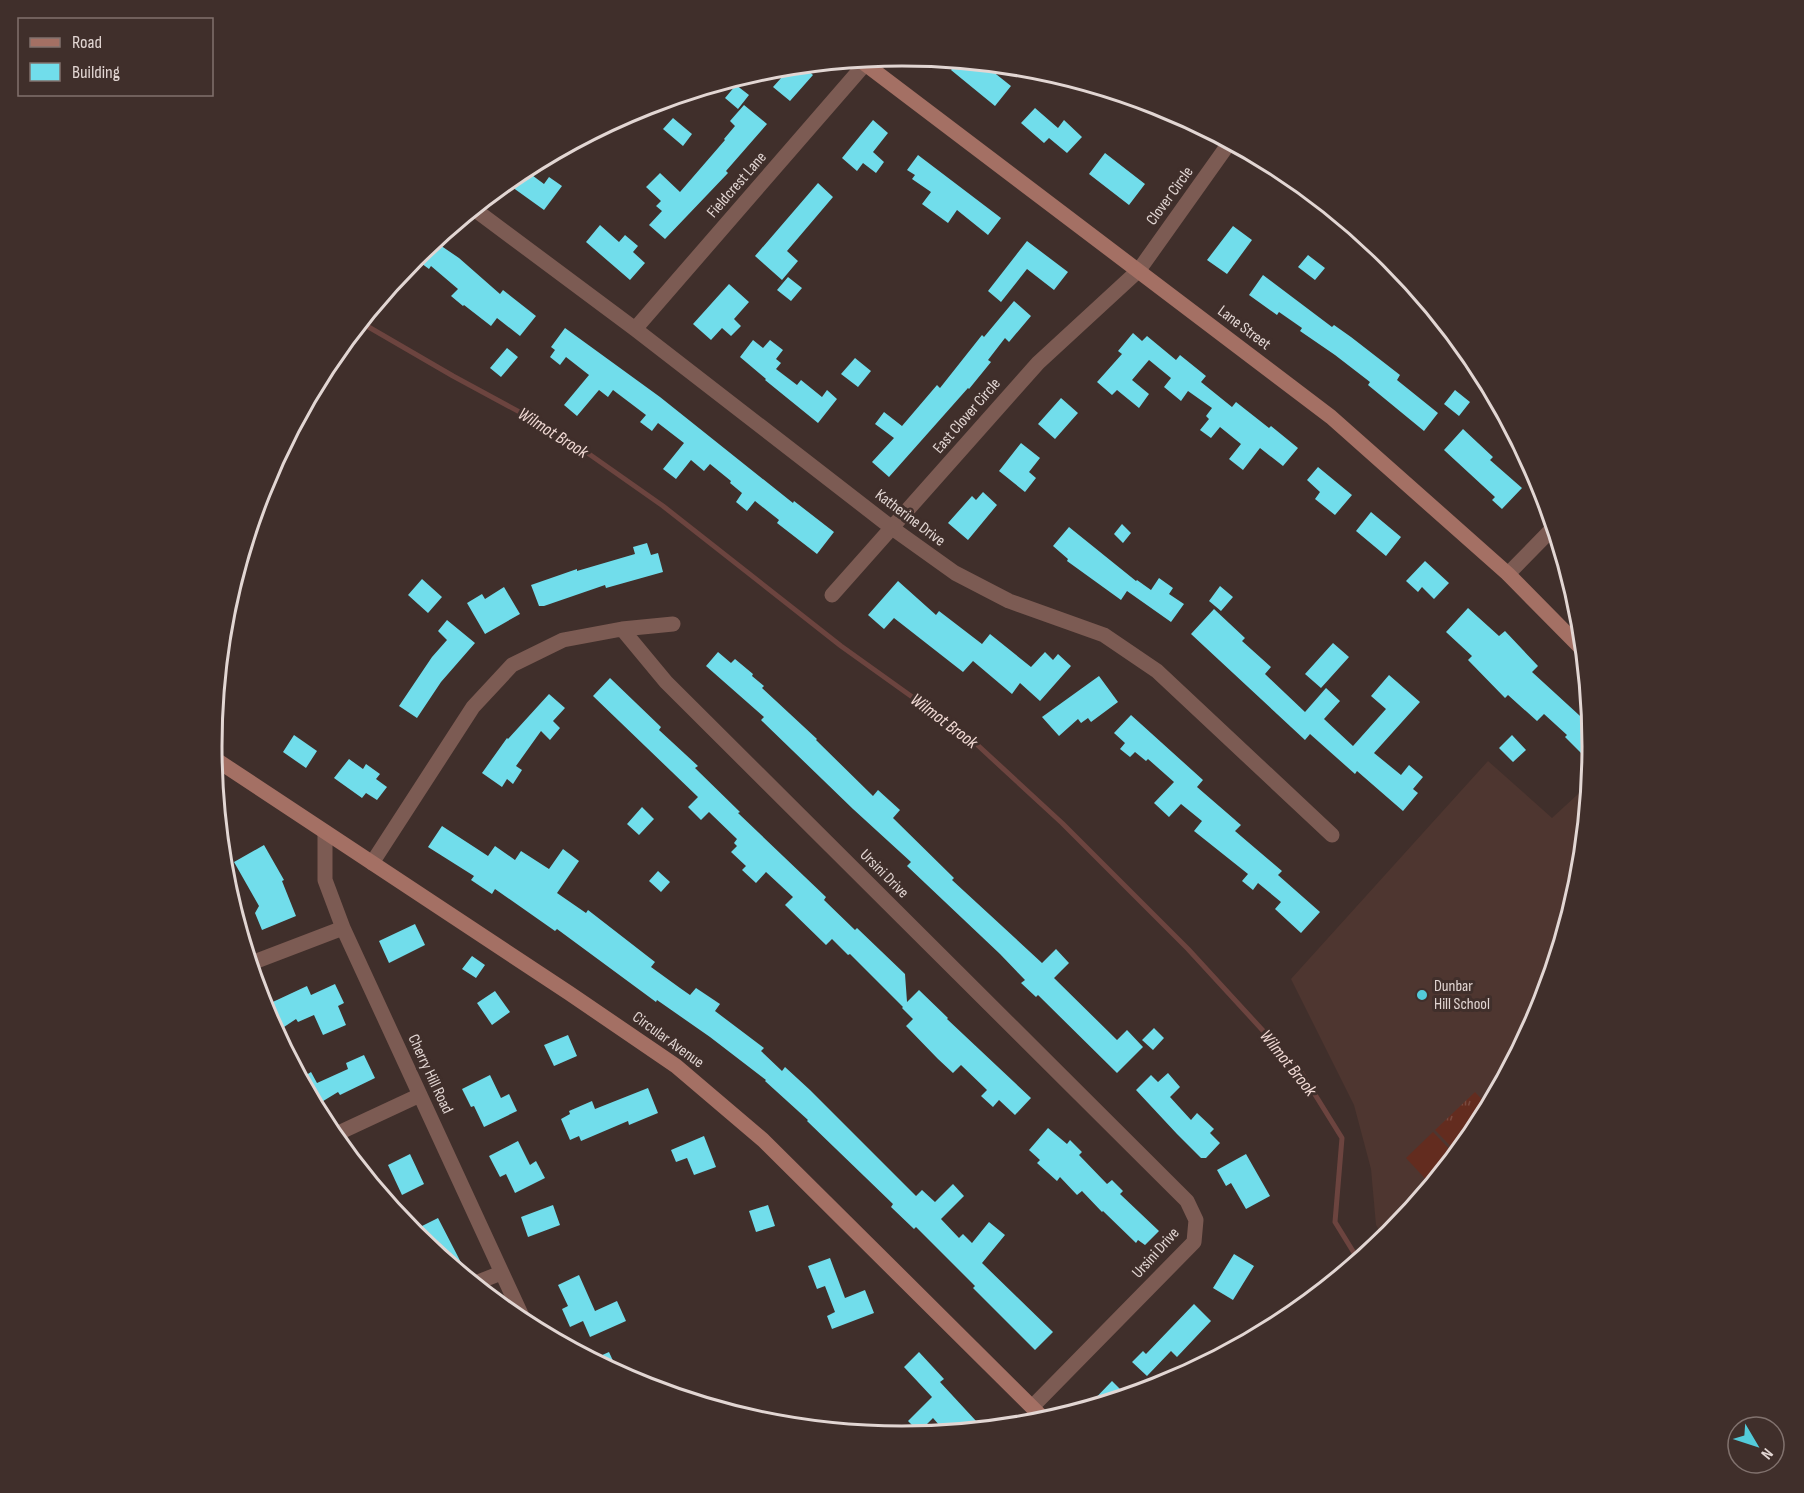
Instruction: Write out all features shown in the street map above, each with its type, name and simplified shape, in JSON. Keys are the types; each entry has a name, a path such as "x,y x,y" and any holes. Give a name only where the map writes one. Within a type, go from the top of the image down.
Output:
{"main road":[{"name":"Lane Street","path":"869,67 1331,417 1508,574 1574,641"},
{"name":"Circular Avenue","path":"222,764 676,1066 771,1148 1038,1413"}],"street":[{"name":"Fieldcrest Lane","path":"635,329 859,67"},
{"name":"Clover Circle","path":"1139,270 1226,148"},
{"name":"Katherine Drive","path":"481,213 892,528 955,573 1008,601 1104,634 1157,671 1332,835"},
{"name":"East Clover Circle","path":"832,595 1038,363 1139,270"},
{"path":"1508,574 1548,533"},
{"path":"372,863 473,707 512,665 563,640 622,629 673,624"},
{"name":"Ursini Drive","path":"622,629 666,682 1187,1202 1192,1211 1196,1220 1194,1242 1032,1407"},
{"name":"Cherry Hill Road","path":"325,832 325,880 343,928 517,1307"},
{"path":"257,961 343,928"},
{"path":"341,1132 420,1095"},
{"path":"481,1281 501,1273"}],"shaded area":[{"name":"Dunbar Hill School","path":"1488,761 1552,818 1581,791 1577,835 1559,923 1531,1007 1491,1087 1468,1125 1414,1195 1380,1231 1376,1225 1371,1169 1354,1105 1291,979"}],"green space":[{"path":"1475,1092 1483,1100 1452,1147 1435,1130"},
{"path":"1433,1132 1450,1150 1426,1180 1406,1158"}],"building":[{"path":"953,68 994,72 1011,86 995,106 951,70"},
{"path":"810,72 813,75 790,101 773,87 782,77"},
{"path":"738,86 749,95 738,109 725,98"},
{"path":"744,105 767,124 726,171 728,173 665,239 649,225 662,211 656,206 661,201 646,187 660,173 680,192 725,140 735,126 730,121"},
{"path":"1035,108 1058,128 1064,120 1082,137 1067,153 1049,138 1044,143 1021,123"},
{"path":"673,118 692,134 683,146 663,129"},
{"path":"873,120 888,133 873,152 884,162 876,173 863,163 857,171 842,158"},
{"path":"1105,153 1145,184 1129,205 1089,174"},
{"path":"918,155 1001,218 988,235 957,210 948,223 922,204 931,192 912,179 915,175 907,170"},
{"path":"533,176 544,184 549,177 562,186 544,210 514,188"},
{"path":"818,183 833,197 787,251 798,261 782,280 755,256"},
{"path":"600,225 619,242 625,235 638,246 633,252 645,263 630,280 586,242"},
{"path":"1233,226 1252,240 1227,274 1207,260"},
{"path":"1027,241 1068,272 1054,290 1027,269 1001,302 988,291"},
{"path":"441,246 459,258 500,294 503,290 536,316 520,336 497,318 491,326 451,296 458,289 431,266 429,269 422,264"},
{"path":"1308,255 1325,268 1315,280 1298,267"},
{"path":"1263,275 1332,327 1334,325 1351,337 1400,375 1397,380 1438,413 1424,431 1368,385 1370,382 1300,331 1302,328 1279,312 1277,315 1249,295"},
{"path":"788,277 802,288 791,301 777,290"},
{"path":"729,284 749,302 734,319 741,326 731,336 722,328 711,340 693,324"},
{"path":"1014,301 1031,316 1009,342 1005,338 988,360 991,362 969,389 889,477 872,462 894,438 875,424 884,412 902,426 937,385 940,388 982,335 984,337"},
{"path":"565,328 660,397 793,503 794,501 834,532 817,554 777,523 779,520 755,501 747,511 736,502 742,493 710,464 704,471 691,460 676,479 663,469 684,443 658,423 652,431 640,422 646,415 613,390 608,397 599,390 577,416 564,405 589,375 566,357 560,365 550,357 555,350 551,347"},
{"path":"1133,333 1142,341 1147,336 1176,360 1180,355 1206,376 1201,382 1232,407 1236,402 1298,448 1283,466 1260,448 1243,470 1229,459 1241,444 1220,427 1211,438 1200,430 1209,419 1206,416 1212,408 1188,391 1181,401 1164,387 1171,378 1149,360 1132,380 1149,394 1139,408 1117,390 1112,395 1097,382 1122,354 1118,351"},
{"path":"753,340 763,348 770,340 783,350 776,359 781,363 776,369 797,385 801,380 822,397 827,390 837,399 818,423 740,357"},
{"path":"507,348 518,357 501,377 490,368"},
{"path":"855,358 871,371 858,387 841,374"},
{"path":"1455,390 1470,402 1459,416 1444,404"},
{"path":"1061,398 1078,413 1055,439 1038,424"},
{"path":"1463,429 1493,457 1490,460 1522,488 1502,509 1492,500 1495,497 1444,450"},
{"path":"1021,443 1040,458 1029,472 1036,478 1025,492 999,471"},
{"path":"1318,467 1352,495 1335,515 1315,499 1320,492 1307,480"},
{"path":"983,492 997,505 968,540 948,523 972,496 976,500"},
{"path":"1371,512 1401,537 1386,556 1356,531"},
{"path":"1122,524 1131,533 1123,543 1114,534"},
{"path":"1069,527 1136,581 1151,590 1159,578 1173,588 1169,594 1184,604 1171,622 1127,591 1121,600 1067,561 1068,559 1053,546"},
{"path":"647,543 651,555 658,553 663,572 606,588 605,585 539,606 531,585 577,569 577,571 635,554 633,547"},
{"path":"1425,561 1449,583 1434,599 1422,587 1418,592 1406,581"},
{"path":"422,579 442,597 428,613 408,595"},
{"path":"898,581 936,615 939,611 982,644 990,634 1031,667 1045,652 1053,660 1058,654 1071,666 1040,701 1020,683 1012,694 973,661 963,672 894,618 884,629 868,615"},
{"path":"1220,586 1233,597 1221,611 1209,601"},
{"path":"504,587 520,614 485,634 467,603 482,594 485,599"},
{"path":"1468,608 1499,636 1505,631 1538,666 1532,672 1581,717 1582,754 1565,737 1567,735 1544,714 1537,721 1508,695 1505,698 1468,660 1472,656 1446,632"},
{"path":"1214,609 1245,638 1242,641 1271,667 1265,674 1305,712 1326,688 1340,701 1324,719 1353,746 1386,709 1371,696 1389,675 1420,702 1374,753 1401,775 1409,765 1423,777 1413,789 1418,793 1403,811 1357,771 1355,774 1310,734 1305,740 1191,634"},
{"path":"447,620 475,643 441,682 417,718 399,706 432,657 447,640 438,631"},
{"path":"1333,643 1349,657 1321,688 1305,674"},
{"path":"718,652 731,663 735,659 753,674 752,676 764,686 762,688 817,739 873,796 878,790 900,810 893,818 954,878 952,880 1042,963 1056,949 1069,963 1054,978 1117,1040 1127,1030 1143,1047 1117,1073 1038,995 1036,997 1021,983 1025,980 1000,954 907,866 911,862 761,720 764,717 706,666"},
{"path":"1099,676 1118,702 1091,722 1088,718 1081,723 1078,719 1059,736 1042,717"},
{"path":"610,678 661,727 659,730 698,766 695,768 740,812 738,813 826,897 824,900 905,974 907,1002 919,990 1031,1098 1015,1115 999,1100 993,1107 981,1096 987,1090 961,1065 953,1073 938,1059 906,1026 913,1019 903,1007 850,954 848,955 832,939 826,945 785,905 793,897 766,872 756,883 742,870 746,866 731,852 737,846 734,843 737,839 709,812 701,820 688,807 698,797 593,696"},
{"path":"549,694 565,708 553,721 560,728 550,740 541,731 516,766 522,770 513,784 507,779 502,787 482,773 507,738"},
{"path":"1131,715 1203,780 1197,787 1241,825 1235,831 1282,871 1278,875 1320,912 1301,933 1275,909 1281,902 1258,883 1253,890 1242,881 1248,874 1194,831 1202,821 1181,804 1169,817 1154,803 1174,782 1148,759 1146,761 1135,752 1130,757 1120,749 1125,743 1114,733"},
{"path":"294,735 317,751 306,768 283,752"},
{"path":"1512,735 1526,750 1513,762 1499,748"},
{"path":"349,759 363,769 366,764 380,774 376,779 387,787 377,800 366,793 362,798 334,778"},
{"path":"642,807 654,819 639,835 627,824"},
{"path":"442,826 488,856 495,846 515,860 521,851 549,869 563,849 579,861 557,893 586,913 588,910 655,962 651,967 690,995 696,988 720,1004 715,1011 764,1048 761,1051 782,1071 785,1067 810,1090 916,1196 922,1190 935,1202 953,1184 964,1196 941,1219 959,1238 963,1234 972,1243 989,1222 1005,1235 982,1263 1053,1332 1035,1350 973,1288 975,1286 916,1227 914,1229 891,1207 893,1204 766,1080 710,1037 657,1000 656,1002 557,929 555,931 495,889 492,894 471,880 474,876 428,847"},
{"path":"264,845 284,880 282,881 296,916 262,930 255,913 259,906 234,862"},
{"path":"658,871 670,882 661,892 649,881"},
{"path":"415,924 425,945 389,963 379,941"},
{"path":"472,956 485,965 476,978 462,969"},
{"path":"335,984 344,1003 338,1006 346,1025 323,1035 314,1015 298,1022 296,1019 283,1028 271,1003 307,986 311,995"},
{"path":"495,991 510,1012 492,1025 477,1003"},
{"path":"1154,1028 1164,1038 1153,1050 1142,1040"},
{"path":"568,1035 577,1056 554,1066 544,1045"},
{"path":"364,1055 375,1078 340,1095 338,1092 322,1102 307,1075 311,1072 317,1083 348,1069 346,1063"},
{"path":"1168,1073 1180,1087 1170,1097 1191,1120 1197,1113 1214,1129 1210,1133 1220,1143 1206,1158 1201,1158 1136,1090 1151,1075 1158,1082"},
{"path":"490,1075 501,1098 509,1094 517,1111 484,1127 474,1106 471,1107 462,1089"},
{"path":"648,1088 658,1113 629,1125 628,1121 581,1141 579,1136 570,1140 561,1119 570,1114 569,1111 592,1101 595,1109"},
{"path":"1048,1128 1067,1144 1070,1140 1082,1152 1079,1155 1107,1184 1112,1180 1123,1191 1120,1194 1159,1231 1145,1245 1138,1240 1136,1243 1082,1191 1077,1195 1060,1177 1057,1181 1037,1163 1040,1160 1029,1150"},
{"path":"704,1136 716,1167 694,1175 687,1158 676,1162 671,1150"},
{"path":"518,1141 530,1165 536,1161 545,1178 515,1193 506,1174 500,1177 489,1156"},
{"path":"410,1154 424,1184 402,1195 388,1165"},
{"path":"1246,1154 1270,1196 1246,1209 1231,1183 1226,1186 1217,1170"},
{"path":"553,1205 560,1225 528,1237 521,1217"},
{"path":"768,1205 775,1226 756,1232 749,1211"},
{"path":"438,1218 463,1266 453,1258 420,1227"},
{"path":"1234,1254 1254,1266 1233,1300 1213,1288"},
{"path":"830,1258 845,1298 865,1290 874,1313 832,1329 827,1316 835,1312 825,1286 817,1289 808,1266"},
{"path":"579,1275 595,1311 617,1301 626,1321 590,1337 583,1321 570,1327 562,1309 568,1306 558,1285"},
{"path":"1194,1304 1211,1321 1177,1357 1171,1351 1147,1376 1132,1362 1143,1351 1146,1354"},
{"path":"609,1352 614,1363 601,1357"},
{"path":"919,1352 944,1379 940,1382 977,1422 940,1426 933,1418 924,1426 914,1427 908,1421 932,1397 904,1367"},
{"path":"1112,1381 1122,1391 1121,1391 1095,1399"}],"waterway":[{"name":"Wilmot Brook","path":"367,326 562,435 663,506 841,646 971,739 1062,823 1188,949 1301,1072 1342,1138 1335,1222 1355,1254"}],"place":[{"name":"Dunbar Hill School","path":"1422,995"}]}
